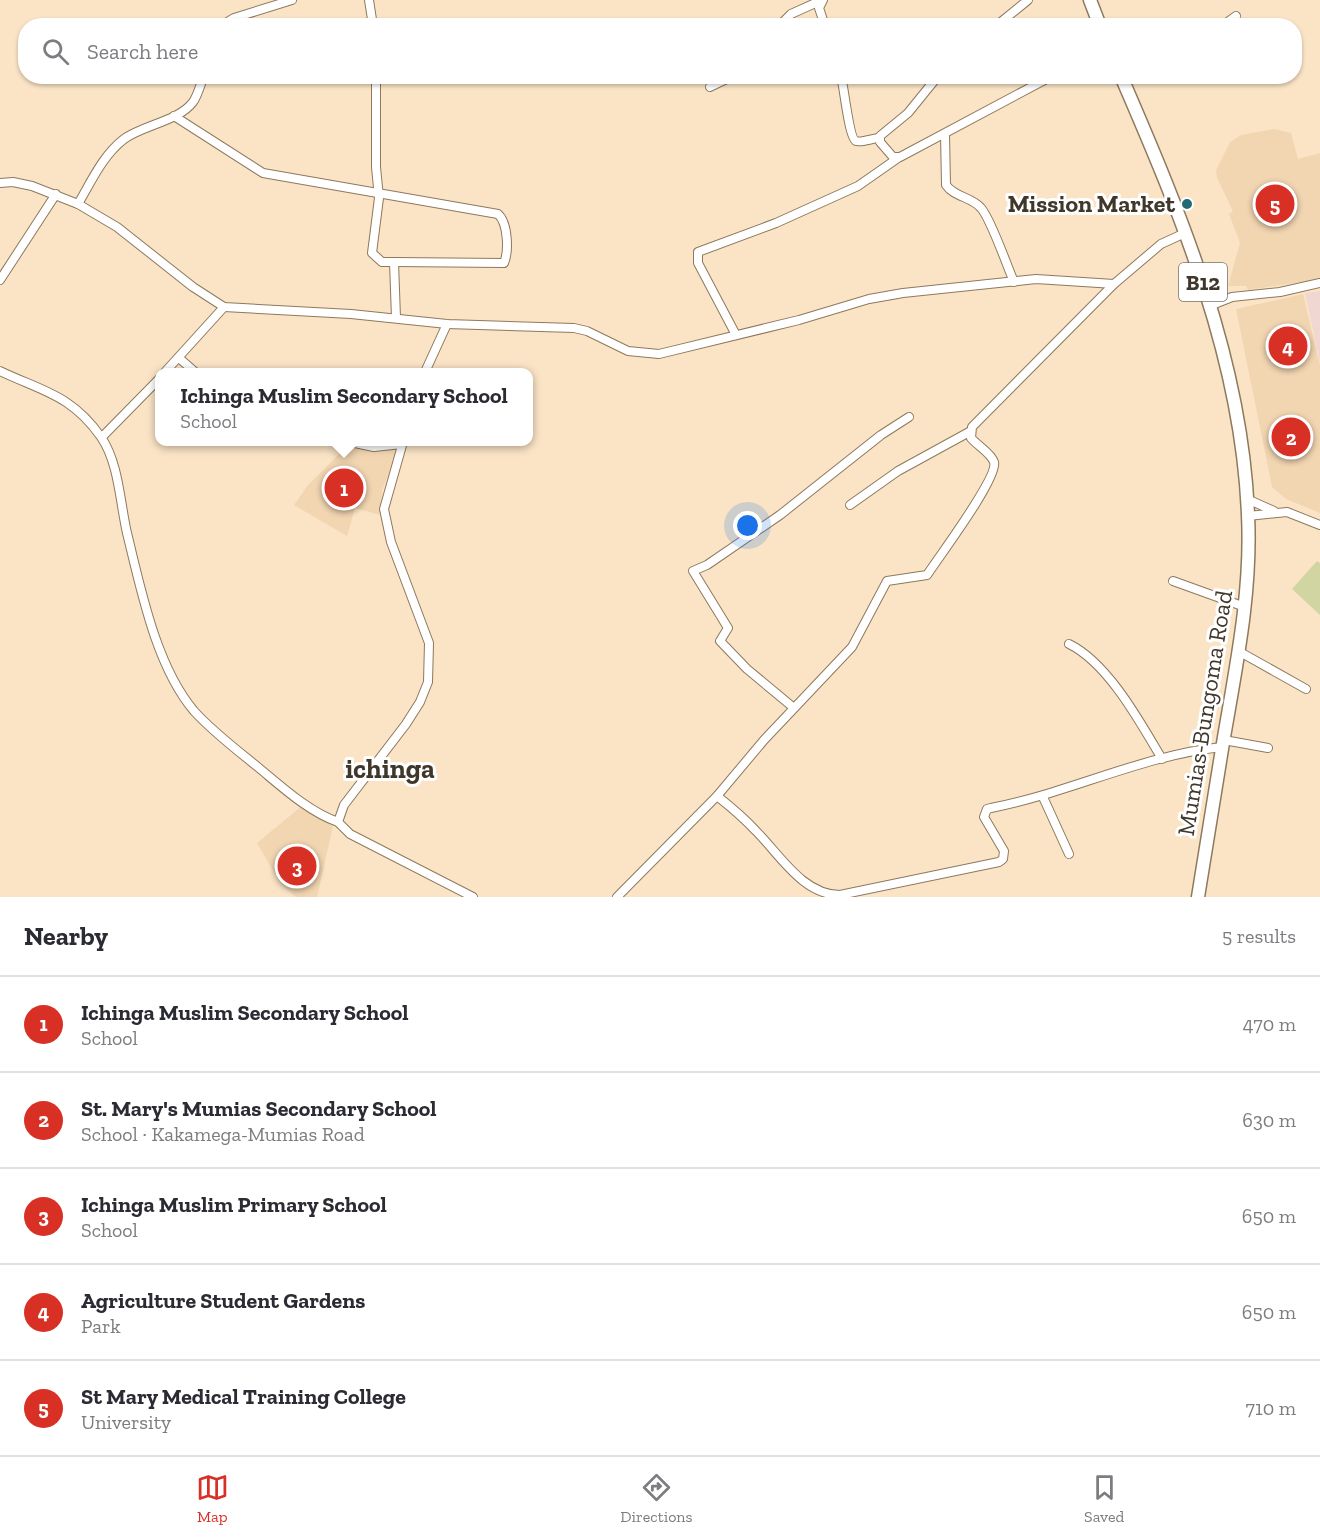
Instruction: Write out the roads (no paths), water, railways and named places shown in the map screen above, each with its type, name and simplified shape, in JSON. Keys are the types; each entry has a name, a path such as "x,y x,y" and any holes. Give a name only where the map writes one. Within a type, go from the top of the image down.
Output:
{"highway":[{"path":"1090,0 1097,18"},
{"name":"B12","path":"1124,84 1212,305 1230,381 1247,499"},
{"name":"Mumias-Bungoma Road","path":"1198,897 1240,652 1245,607 1247,499"}],"street":[{"path":"234,18 291,0"},
{"path":"369,0 372,18"},
{"path":"787,18 823,0"},
{"path":"822,18 819,8 823,0"},
{"path":"1006,18 1028,0"},
{"path":"78,204 115,147 140,129 174,116 192,103 200,84"},
{"path":"174,116 263,173 379,194 498,214 503,220 506,257 504,262 382,262 372,253 379,194 376,167 376,84"},
{"path":"710,87 716,84"},
{"path":"843,84 848,105 848,128 854,139 859,142 879,138 908,113 932,84"},
{"path":"736,336 698,263 698,252 776,223 858,186 897,158 1037,84"},
{"path":"945,134 946,185 983,210 1014,282"},
{"path":"879,138 891,155 897,158"},
{"path":"0,183 22,184 56,194 78,204 117,227 193,287 224,307 396,318 447,324 573,328 587,331 617,347 651,354 682,350 877,297 952,286 1036,279 1114,284"},
{"path":"0,280 56,194"},
{"path":"850,505 898,471 970,431 1114,284 1161,244 1185,233"},
{"path":"394,262 396,318"},
{"path":"1212,305 1223,298 1280,292 1320,283"},
{"path":"169,368 224,307"},
{"path":"427,368 447,324"},
{"path":"178,358 190,368"},
{"path":"0,371 30,382 70,403 102,438 112,467 154,634 171,677 201,718 272,780 338,822 350,834 473,897"},
{"path":"102,438 155,382"},
{"path":"794,708 747,669 720,641 728,628 693,571 707,565 780,515 881,435 909,417"},
{"path":"617,897 717,796 794,708 856,642 886,581 927,575 978,501 994,470 990,456 971,438 970,431"},
{"path":"338,822 344,805 420,702 428,682 429,643 391,542 384,509 402,446"},
{"path":"1247,499 1275,512 1302,516 1320,525"},
{"path":"1248,516 1275,512"},
{"path":"1173,581 1245,607"},
{"path":"1069,644 1094,662 1119,693 1162,759"},
{"path":"1240,652 1306,689"},
{"path":"717,796 747,822 804,882 813,889 830,895 875,889 999,862 1005,853 986,821 985,811 1043,797 1191,750 1223,744 1268,748"},
{"path":"1043,797 1069,854"}],"place":[{"name":"Mission Market","path":"1187,204"},
{"name":"St Mary Medical Training College","path":"1275,204"},
{"name":"Agriculture Student Gardens","path":"1288,346"},
{"name":"St. Mary's Mumias Secondary School","path":"1291,437"},
{"name":"Ichinga Muslim Secondary School","path":"344,488"},
{"name":"Ichinga Muslim Primary School","path":"297,866"}],"district":[{"name":"ichinga","path":"390,769"}]}
